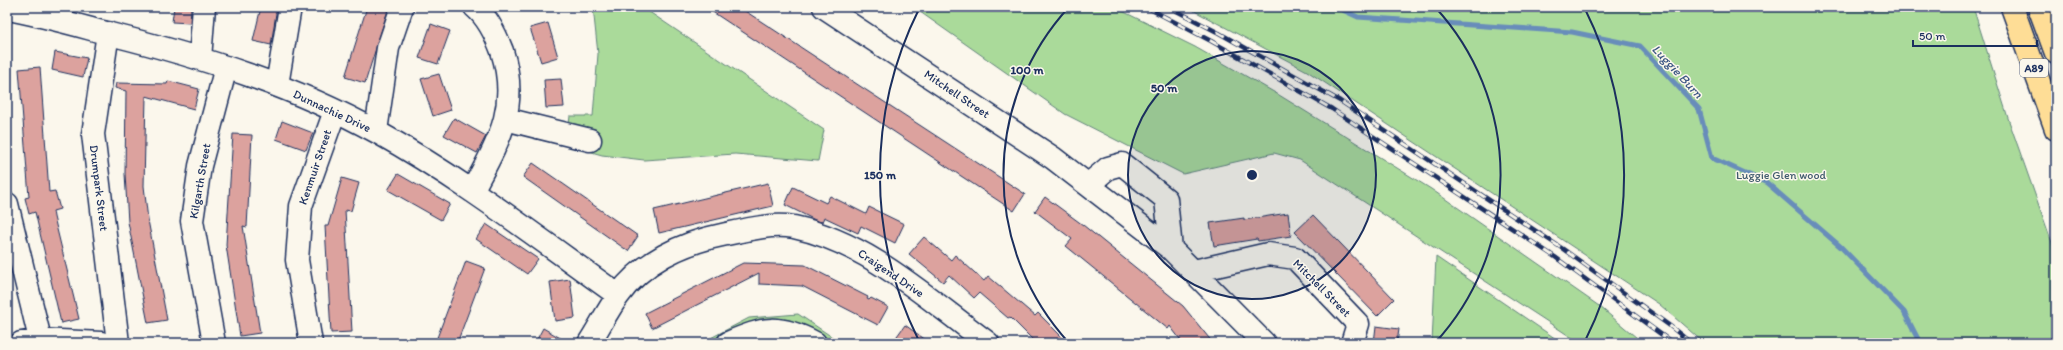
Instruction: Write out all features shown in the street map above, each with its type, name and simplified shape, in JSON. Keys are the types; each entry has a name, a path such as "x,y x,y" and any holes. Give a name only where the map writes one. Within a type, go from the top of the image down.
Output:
{"main road":[{"name":"A89","path":"2012,7 2056,129"},
{"name":"A89","path":"2039,7 2056,52"}],"street":[{"path":"200,58 204,7"},
{"path":"276,85 290,7"},
{"path":"376,131 388,48 402,7"},
{"path":"472,191 501,136 505,119 509,85 505,62 497,36 481,12 475,7"},
{"name":"Mitchell Street","path":"824,7 1053,158 1089,184 1171,249 1264,343"},
{"name":"Dunnachie Drive","path":"7,10 43,11 108,33 200,58 276,85 334,111 376,131 472,191 618,295"},
{"name":"Drumpark Street","path":"108,33 93,134 118,343"},
{"name":"Kilgarth Street","path":"214,343 192,221 200,166 226,67"},
{"name":"Kenmuir Street","path":"311,343 297,260 301,206 334,111"},
{"path":"505,119 590,140"},
{"path":"1089,184 1108,168 1122,164 1166,199 1171,249"},
{"path":"7,204 34,342 102,343"},
{"name":"Craigend Drive","path":"590,343 618,295 652,262 700,240 757,227 793,227 840,242 866,254 988,343"},
{"name":"Mitchell Street","path":"1194,271 1268,254 1295,258 1358,324 1352,343"},
{"path":"728,343 755,331 775,329 798,334 815,343"}],"green space":[{"path":"593,7 642,7 824,130 818,161 735,154 644,160 602,155 529,134 569,124 570,116 593,116 598,54"},
{"path":"913,7 1114,7 1195,47 1279,95 1431,189 1599,306 1643,343 1580,343 1300,160 1274,153 1183,174 1065,114"},
{"name":"Luggie Glen wood","path":"1187,7 1973,7 2009,121 2056,254 2056,343 1704,343 1659,304 1307,71"},
{"path":"1436,257 1562,343 1432,343"},
{"path":"798,314 841,343 701,343 749,318"}],"building":[{"path":"174,7 191,7 190,23 172,22"},
{"path":"261,7 277,7 271,45 253,41"},
{"path":"367,7 389,7 365,83 345,77"},
{"path":"705,7 739,7 1025,194 1014,211"},
{"path":"548,23 558,57 541,62 530,28"},
{"path":"431,24 450,31 438,64 419,58"},
{"path":"55,52 87,58 83,77 52,70"},
{"path":"40,67 49,192 55,191 60,209 53,211 54,217 79,319 61,323 35,212 29,214 25,198 29,197 19,69"},
{"path":"439,74 451,110 433,116 421,79"},
{"path":"561,79 564,107 546,108 544,80"},
{"path":"168,81 199,89 194,109 146,96 144,186 148,220 167,320 148,323 128,222 125,174 126,91 115,88 116,83 167,84"},
{"path":"454,118 486,136 477,153 444,135"},
{"path":"282,121 313,133 306,150 276,139"},
{"path":"233,134 252,135 247,227 243,226 260,333 240,336 226,245"},
{"path":"533,163 638,236 628,251 523,177"},
{"path":"398,174 450,204 441,220 388,190"},
{"path":"342,178 359,183 351,211 345,210 352,332 331,333 325,226 328,226"},
{"path":"768,183 773,206 659,233 654,210"},
{"path":"793,187 826,203 830,196 866,214 869,207 904,224 895,243 861,226 858,233 824,217 822,222 817,221 785,205"},
{"path":"1045,197 1083,225 1183,306 1213,343 1183,343 1170,326 1168,329 1066,246 1072,239 1035,211"},
{"path":"1288,213 1291,236 1258,241 1257,239 1214,246 1210,223 1244,218 1244,220"},
{"path":"1313,215 1394,299 1377,316 1295,232"},
{"path":"486,224 538,259 527,274 476,239"},
{"path":"924,237 951,260 955,255 984,281 988,276 1035,316 1038,313 1068,343 1036,343 1010,317 1008,318 979,293 974,298 949,275 943,282 909,254"},
{"path":"466,261 485,268 457,343 435,343"},
{"path":"743,263 805,265 868,297 867,299 869,300 871,298 888,307 878,325 802,286 759,284 759,273 652,328 645,313"},
{"path":"570,279 575,318 555,321 550,282"},
{"path":"905,325 930,343 892,343"},
{"path":"1376,326 1399,329 1397,343 1374,343"},
{"path":"543,328 569,343 535,343"}],"waterway":[{"name":"Luggie Burn","path":"1336,7 1358,17 1572,32 1640,46 1699,109 1712,158 1767,183 1841,247 1904,312 1920,343"}],"railway":[{"path":"1146,7 1211,41 1332,109 1555,257 1673,343"},
{"path":"1169,7 1219,33 1340,101 1563,249 1670,326 1691,343"}]}
